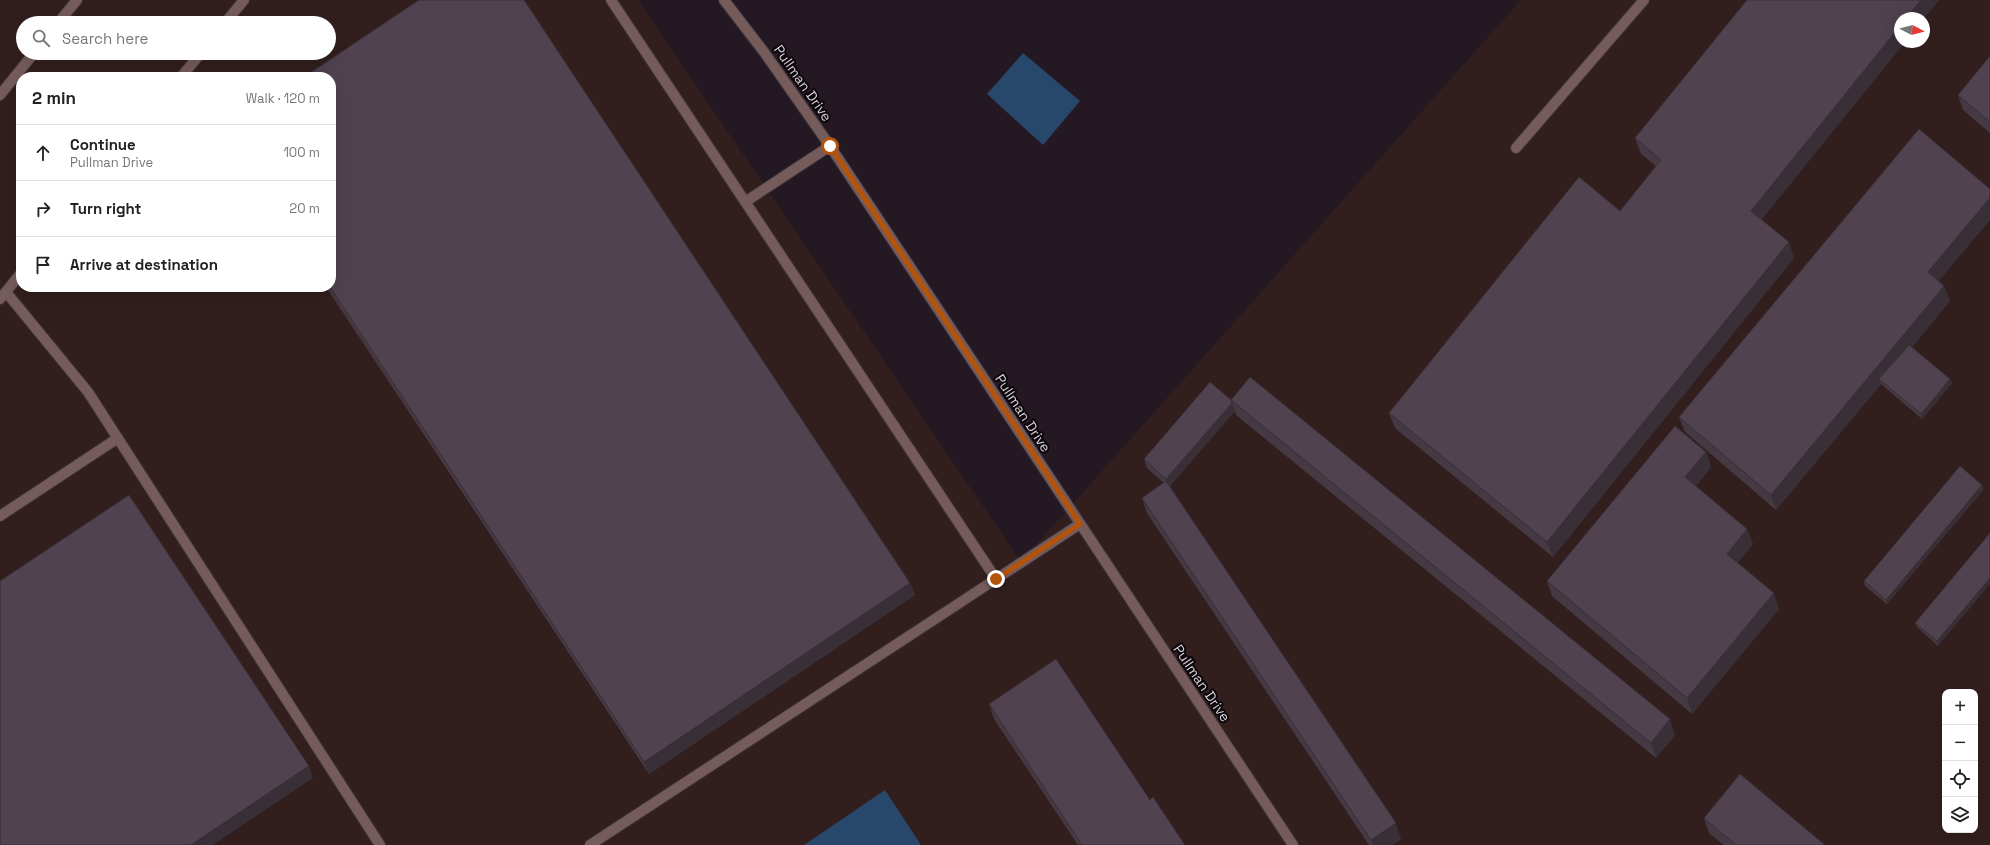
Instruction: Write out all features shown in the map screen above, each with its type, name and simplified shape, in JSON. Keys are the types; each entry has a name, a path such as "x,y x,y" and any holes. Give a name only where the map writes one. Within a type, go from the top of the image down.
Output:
{"street":[{"path":"64,16 77,0"},
{"path":"231,16 244,0"},
{"path":"611,0 996,579"},
{"name":"Pullman Drive","path":"724,0 764,52 830,146 1293,845"},
{"path":"1516,148 1644,0"},
{"path":"19,72 28,60"},
{"path":"185,72 194,60"},
{"path":"0,95 16,75"},
{"path":"745,202 830,146"},
{"path":"16,279 3,296 88,392 380,845"},
{"path":"0,516 118,438"},
{"path":"590,845 1080,524"}],"shaded area":[{"path":"0,0 638,0 1021,562 1521,0 1990,0 1990,845 0,845"}],"water":[{"path":"1023,53 1080,101 1043,145 987,94"},
{"path":"885,790 921,845 804,845"}],"building":[{"path":"419,0 524,0 910,583 644,762 333,292 336,292 336,72 311,72 329,60 336,60 336,56"},
{"path":"1747,0 1921,0 1911,12 1894,12 1894,33 1751,211 1789,242 1547,542 1389,413 1579,177 1620,211 1661,160 1635,138"},
{"path":"1990,56 1990,122 1958,95"},
{"path":"1919,129 1990,189 1990,198 1928,272 1944,286 1771,495 1679,417"},
{"path":"1909,345 1950,379 1921,414 1879,379"},
{"path":"1250,377 1670,719 1651,743 1231,400"},
{"path":"1210,382 1231,400 1232,403 1166,479 1144,459"},
{"path":"1675,426 1706,452 1685,477 1747,529 1727,554 1774,593 1687,698 1547,581"},
{"path":"1960,466 1982,485 1886,600 1864,581"},
{"path":"1166,481 1396,823 1371,840 1142,498"},
{"path":"129,495 309,766 191,845 0,845 0,581"},
{"path":"1990,533 1990,578 1937,641 1915,623"},
{"path":"1056,659 1150,800 1153,797 1185,845 1082,845 989,704"},
{"path":"1740,774 1825,845 1736,845 1704,818"}],"route":[{"path":"830,146 1080,524 996,579"}]}
